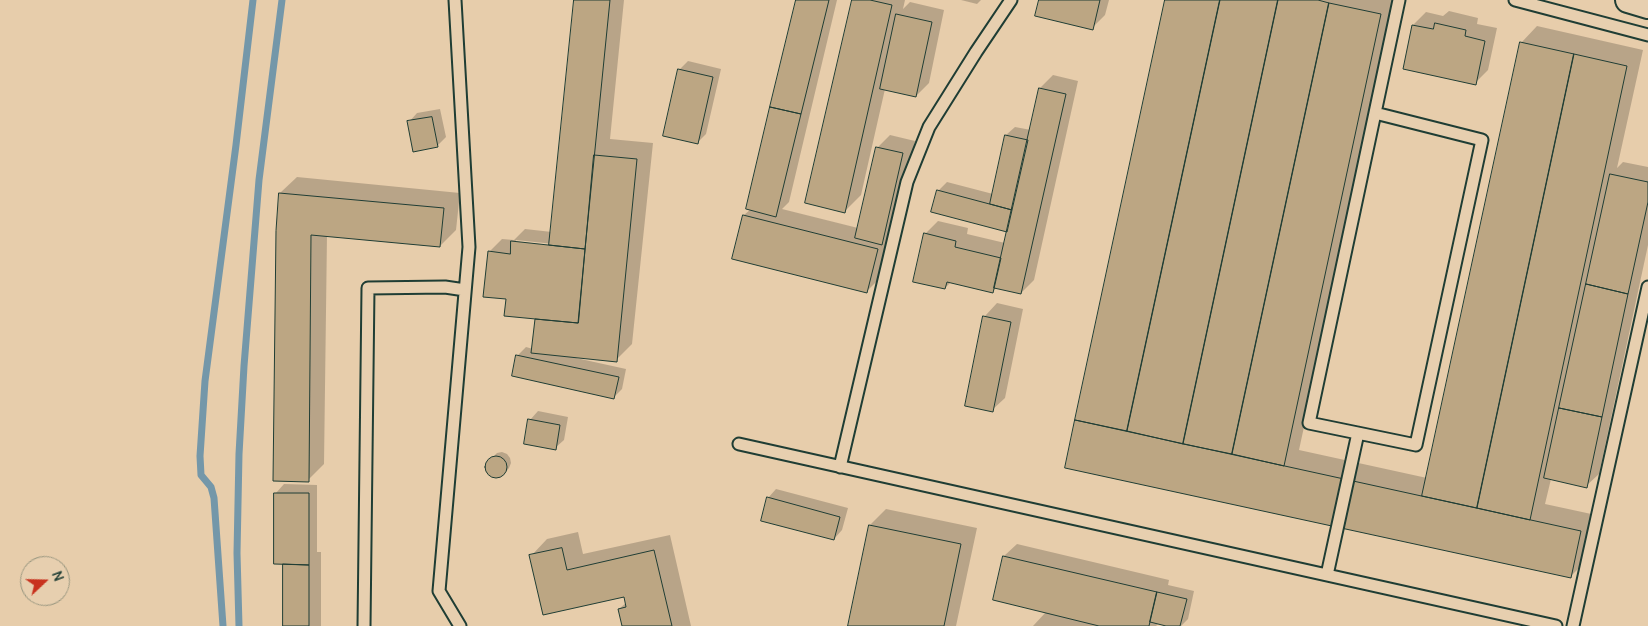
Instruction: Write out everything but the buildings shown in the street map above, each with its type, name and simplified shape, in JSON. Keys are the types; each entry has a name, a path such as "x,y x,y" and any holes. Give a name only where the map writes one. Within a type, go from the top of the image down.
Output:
{"street":[{"path":"1628,0 1648,6"}],"lane":[{"path":"456,0 469,246 439,591 460,626"},
{"path":"840,467 907,182 929,127 976,52 1012,0"},
{"path":"1375,112 1482,140 1416,445 1310,423 1375,112 1399,0"},
{"path":"1515,0 1648,35"},
{"path":"364,626 368,288 446,287 465,290"},
{"path":"1572,626 1648,287"},
{"path":"1327,575 1358,433"},
{"path":"739,444 1556,626"}],"waterway":[{"path":"223,626 214,498 211,487 201,475 200,456 205,381 253,0"},
{"path":"239,626 237,553 239,454 244,366 259,180 282,0"}]}
